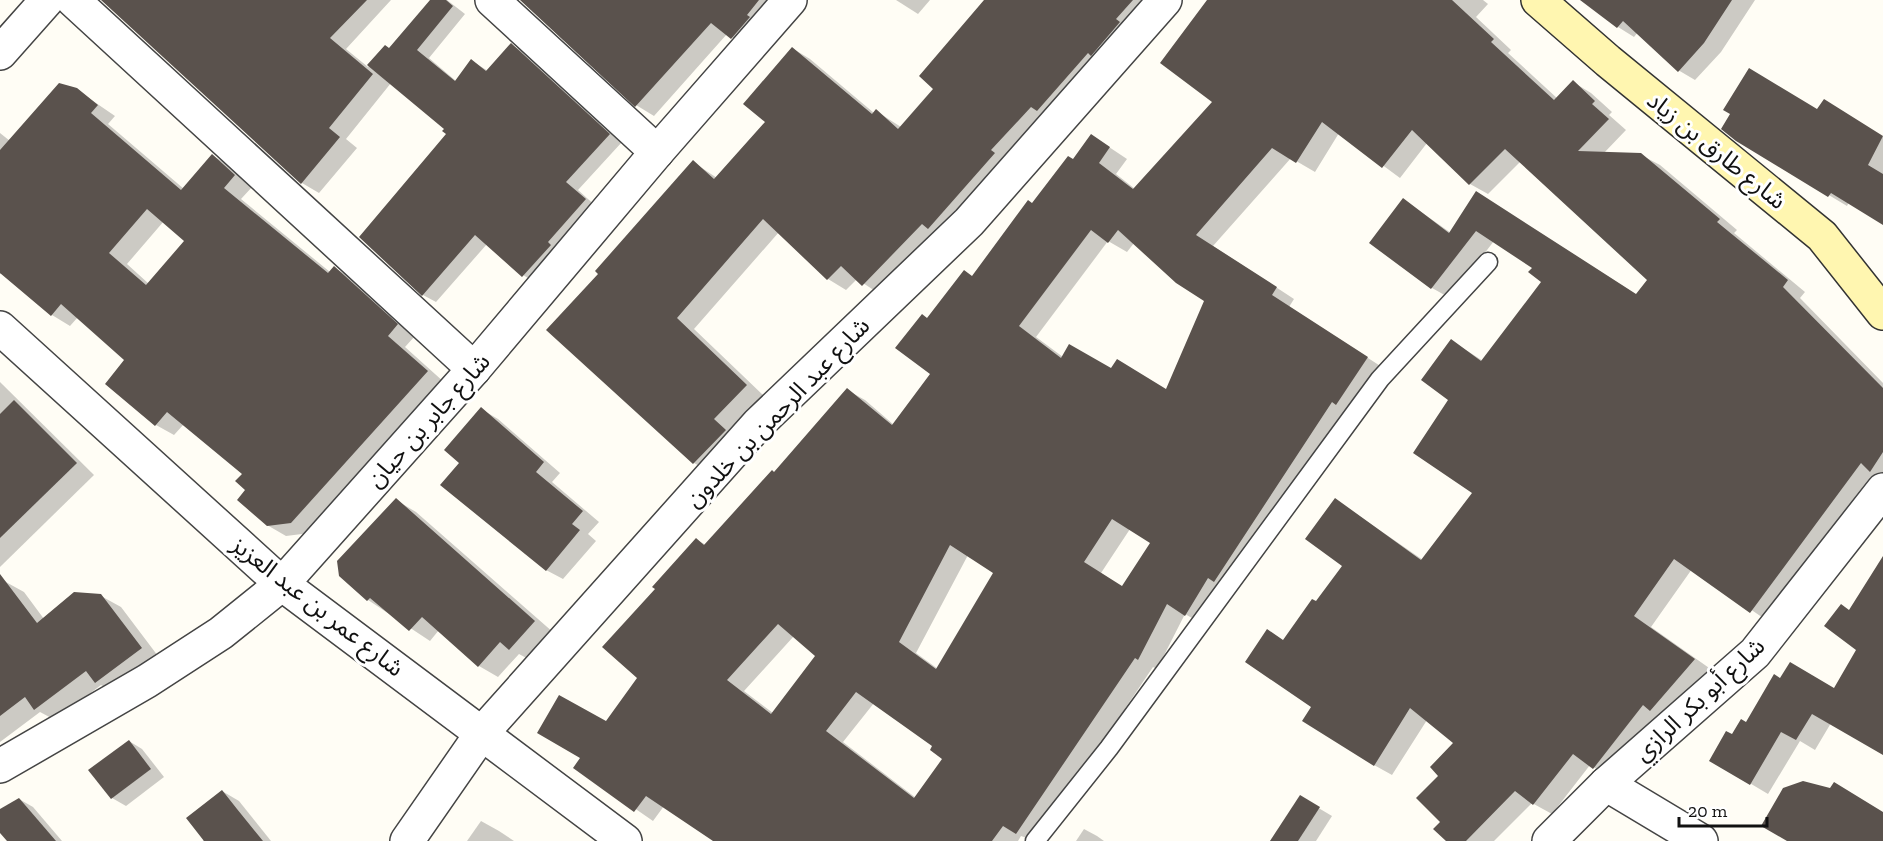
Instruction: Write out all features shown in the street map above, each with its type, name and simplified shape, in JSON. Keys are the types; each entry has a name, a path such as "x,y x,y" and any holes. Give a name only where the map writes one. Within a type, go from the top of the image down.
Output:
{"main road":[{"name":"شارع طارق بن زياد","path":"1538,0 1616,68 1822,236 1883,313"}],"street":[{"path":"0,53 47,0"},
{"path":"74,0 474,369"},
{"path":"492,0 657,152"},
{"name":"شارع جابر بن حيان","path":"0,766 165,669 221,633 282,584 474,369 657,152 790,0"},
{"name":"شارع عبد الرحمن بن خلدون","path":"407,841 482,733 758,424 969,222 1165,0"},
{"name":"شارع عمر بن عبد العزيز","path":"0,328 282,584 624,841"},
{"name":"شارع أبو بكر الرازي","path":"1549,841 1606,784 1755,653 1883,490"},
{"path":"1606,784 1701,841"}],"lane":[{"path":"1035,841 1109,748 1380,379 1488,262"}],"building":[{"path":"101,0 367,0 330,38 373,74 329,128 340,137 301,184"},
{"path":"430,0 446,0 453,6 417,50 455,81 471,59 486,71 511,43 610,134 566,182 586,199 548,242 551,245 522,277 475,235 422,296 359,237 446,134 442,131 444,129 367,65 385,45 389,48"},
{"path":"520,0 759,0 747,15 750,17 731,39 711,23 635,107"},
{"path":"984,0 1133,0 1116,19 1120,22 1091,56 1088,53 1037,111 1031,107 991,150 995,153 928,229 922,224 862,286 841,266 827,280 763,219 677,318 747,385 714,419 726,430 693,464 546,330 598,274 595,271 693,160 714,179 765,122 743,104 792,47 872,114 876,109 898,129 933,89 919,76"},
{"path":"1207,0 1452,0 1494,39 1491,42 1554,100 1573,80 1595,101 1592,104 1609,119 1578,151 1641,153 1720,219 1717,222 1788,280 1783,287 1883,388 1883,452 1870,472 1861,463 1750,613 1674,559 1634,616 1695,659 1650,711 1643,705 1593,769 1573,754 1533,805 1515,791 1466,841 1446,841 1433,829 1440,822 1416,798 1438,776 1430,767 1453,743 1410,708 1374,766 1302,721 1311,707 1245,662 1267,629 1283,640 1312,599 1316,601 1342,566 1305,539 1335,498 1421,560 1472,493 1413,453 1448,400 1421,380 1451,339 1481,361 1541,282 1528,272 1532,268 1476,231 1431,289 1369,243 1403,198 1449,233 1476,191 1636,294 1647,280 1505,149 1469,185 1412,130 1382,168 1322,122 1296,163 1272,148 1196,235 1277,287 1272,295 1368,357 1336,405 1332,402 1214,582 1208,578 1185,616 1167,604 1138,660 1135,658 1016,834 1003,826 992,841 713,841 646,796 634,812 573,768 580,758 537,733 559,695 606,721 637,678 602,647 655,589 652,587 696,538 704,545 772,470 774,472 847,388 892,425 930,374 895,348 922,314 927,318 964,270 972,276 1028,200 1032,203 1068,156 1073,159 1091,134 1110,147 1099,163 1133,189 1212,102 1160,63","holes":["1091,230 1108,243 1118,230 1176,283 1204,301 1166,389 1117,359 1111,368 1069,344 1061,358 1019,326","1112,519 1150,543 1122,586 1084,562","950,545 993,573 936,669 899,642","778,624 815,656 771,714 727,680","856,692 932,746 930,750 942,759 914,798 826,731"]},
{"path":"1580,0 1732,0 1704,43 1678,72 1623,21 1617,28"},
{"path":"1749,68 1817,109 1824,99 1883,136 1868,165 1883,174 1883,225 1831,193 1828,197 1736,141 1721,129 1730,114 1723,110"},
{"path":"59,83 77,88 98,105 91,113 181,190 212,154 235,175 224,188 328,273 334,266 398,324 388,336 428,371 291,523 267,526 237,500 245,490 235,481 242,474 167,412 155,426 105,384 124,360 61,304 51,316 0,273 0,150","holes":["147,209 184,241 146,285 109,253"]},
{"path":"14,400 77,463 0,538 0,414"},
{"path":"481,407 544,462 536,472 583,511 572,524 580,530 546,571 440,485 459,463 444,450"},
{"path":"396,498 535,621 509,650 500,642 478,667 422,617 409,631 370,598 367,601 339,576 337,561"},
{"path":"1883,556 1883,755 1812,714 1796,740 1781,732 1750,785 1709,761 1726,731 1732,734 1741,719 1746,722 1774,674 1780,678 1790,662 1834,688 1856,650 1824,626 1841,604 1849,610"},
{"path":"0,574 37,623 74,592 101,594 142,648 95,683 86,671 34,710 25,697 0,716"},
{"path":"129,740 151,769 111,799 88,770"},
{"path":"1803,781 1830,788 1834,782 1883,812 1883,841 1787,841 1761,826 1783,788"},
{"path":"222,790 263,841 204,841 186,818"},
{"path":"1300,795 1320,807 1298,841 1270,841"},
{"path":"19,798 56,841 7,841 0,833 0,809"}]}
